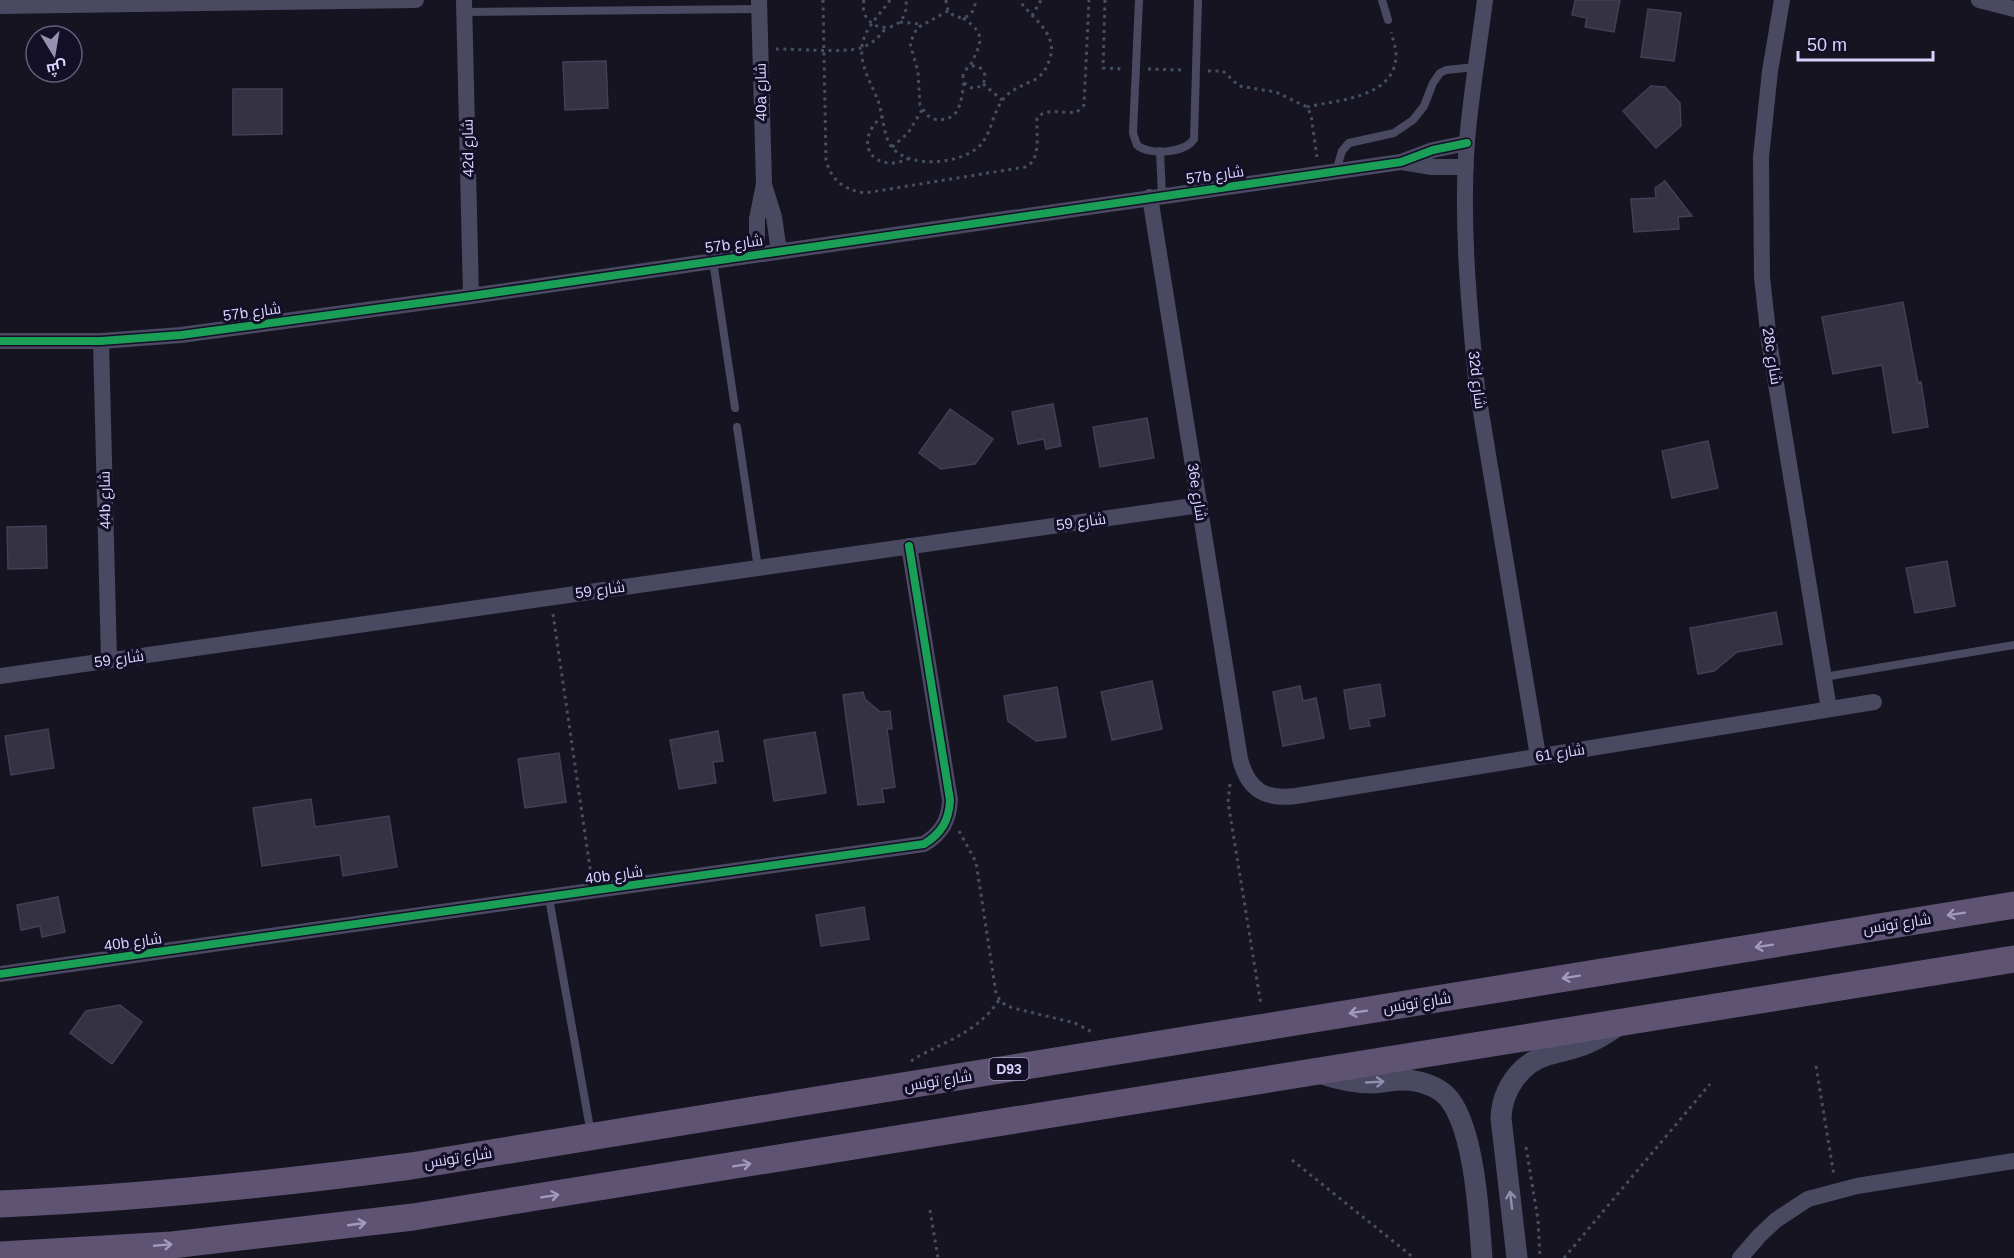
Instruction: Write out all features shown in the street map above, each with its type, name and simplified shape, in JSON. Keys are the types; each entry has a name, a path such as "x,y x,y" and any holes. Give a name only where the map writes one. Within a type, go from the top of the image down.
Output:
{"main road":[{"name":"شارع تونس","path":"0,1204 81,1200 288,1182 411,1166 2014,905"},
{"path":"0,1255 51,1256 172,1245 413,1217 2014,959"}],"street":[{"path":"0,6 416,0"},
{"name":"32d شارع","path":"1485,0 1467,143 1468,278 1477,388 1538,756"},
{"name":"28c شارع","path":"1782,0 1770,71 1763,136 1760,201 1762,277 1768,331 1829,710"},
{"path":"1979,0 2014,9"},
{"name":"40a شارع","path":"757,254 757,219 764,184 759,4"},
{"name":"42d شارع","path":"464,6 471,296"},
{"name":"57b شارع","path":"0,341 101,341 181,335 471,296 1401,162 1433,150 1467,143"},
{"name":"57b شارع","path":"1401,162 1432,167 1466,167"},
{"name":"40a شارع","path":"764,184 774,217 779,251"},
{"name":"36e شارع","path":"1156,197 1200,505 1240,759 1250,784"},
{"name":"44b شارع","path":"101,341 109,660"},
{"name":"شارع 59","path":"0,676 1200,505"},
{"path":"909,546 950,800 948,818"},
{"name":"شارع 61","path":"1250,784 1267,794 1286,797 1874,702"},
{"name":"40b شارع","path":"0,974 915,846 924,844 939,833 948,818"},
{"path":"1517,1258 1501,1118 1501,1106 1507,1088 1518,1074 1534,1061 1545,1055 1587,1043 1623,1023"},
{"path":"1318,1072 1332,1078 1361,1083 1400,1080 1422,1082 1450,1099 1457,1111 1469,1149 1482,1258"},
{"path":"1740,1258 1760,1235 1808,1199 1837,1190 2014,1161"}],"lane":[{"path":"1139,0 1134,139 1142,149 1147,151 1185,149 1194,140 1198,0"},
{"path":"1383,0 1388,20"},
{"path":"464,6 759,4"},
{"path":"1336,171 1342,151 1349,143 1394,133 1413,120 1424,106 1433,82 1440,73 1446,70 1476,67"},
{"path":"1156,197 1160,151"},
{"path":"713,261 735,408"},
{"path":"738,427 758,568"},
{"path":"1824,677 2014,645"},
{"path":"549,898 592,1137"}],"path":[{"path":"823,0 826,160 835,180 854,192 865,193 1032,164 1036,158 1039,115 1046,112 1077,112 1084,105 1089,0"},
{"path":"864,0 864,11 872,23 886,28"},
{"path":"890,0 872,23 862,47 866,75 883,116 892,147 900,154 933,162 944,161 975,149 988,133 1002,100 1014,90 1038,78 1046,69 1051,57 1052,45 1048,34 1042,24 1019,0"},
{"path":"760,49 855,50 879,37 886,28 900,22 905,15 906,0"},
{"path":"946,0 948,11 952,15 963,18 975,27 980,37 979,48 963,76 961,102 954,115 948,119 933,119 922,110 919,100 918,72 910,43 913,32 921,25 948,11"},
{"path":"963,18 972,12 975,0"},
{"path":"1032,16 1041,0"},
{"path":"1307,107 1370,92 1385,82 1394,68 1396,53 1388,20"},
{"path":"900,22 921,25"},
{"path":"964,82 973,88 982,84 985,78 984,73 974,66 969,68"},
{"path":"982,84 1002,100"},
{"path":"892,147 908,133 922,110"},
{"path":"883,116 873,126 868,138 867,145 872,156 882,164 897,163 911,158"},
{"path":"550,597 594,891"},
{"path":"1240,759 1231,780 1228,802 1265,1028"},
{"path":"948,818 976,862 996,993 999,1000 1005,1006 1082,1025 1096,1036 1104,1054"},
{"path":"911,1062 974,1028 999,1000"},
{"path":"1816,1066 1837,1190"},
{"path":"1564,1258 1710,1084"},
{"path":"1525,1139 1539,1220 1540,1258"},
{"path":"1292,1160 1414,1258"},
{"path":"930,1210 938,1258"}],"building":[{"path":"1575,0 1620,0 1614,32 1585,27 1587,18 1572,15"},
{"path":"1648,9 1681,13 1674,61 1641,57"},
{"path":"606,61 608,108 565,110 563,62"},
{"path":"1651,86 1665,87 1680,103 1681,126 1656,148 1623,111"},
{"path":"233,89 282,89 282,134 233,135"},
{"path":"1665,181 1692,216 1678,217 1679,229 1634,232 1631,199 1656,198 1655,188"},
{"path":"1903,302 1918,383 1921,382 1928,427 1893,433 1882,365 1833,374 1822,317"},
{"path":"1053,404 1061,446 1046,449 1044,439 1018,444 1012,412"},
{"path":"950,409 993,439 975,464 941,469 919,453"},
{"path":"1147,418 1154,458 1100,467 1093,427"},
{"path":"1708,441 1718,488 1672,498 1662,451"},
{"path":"46,526 47,568 8,569 7,527"},
{"path":"1947,561 1955,606 1915,613 1906,568"},
{"path":"1776,612 1782,644 1737,652 1714,671 1698,674 1690,628"},
{"path":"1152,681 1162,729 1112,740 1101,692"},
{"path":"1380,684 1385,716 1368,719 1370,726 1350,729 1344,690"},
{"path":"1300,686 1303,701 1316,698 1324,738 1283,746 1273,692"},
{"path":"1057,687 1066,737 1036,741 1008,721 1004,696"},
{"path":"863,692 865,699 880,712 890,711 892,729 887,729 895,787 882,789 884,802 858,805 843,695"},
{"path":"48,729 54,768 11,775 5,736"},
{"path":"718,731 723,761 713,762 716,783 679,789 670,740"},
{"path":"815,732 826,793 774,801 764,740"},
{"path":"559,753 566,802 525,808 518,759"},
{"path":"311,799 315,827 389,816 397,867 343,876 340,855 262,866 253,808"},
{"path":"58,897 65,932 42,937 40,926 21,930 17,905"},
{"path":"864,907 869,939 821,946 816,915"},
{"path":"120,1005 142,1022 112,1064 70,1033 86,1011"}],"cycle path":[{"path":"0,341 101,341 181,335 471,296 1401,162 1433,150 1467,143"},
{"path":"0,974 924,844 936,835 943,825 948,814 950,800 909,546"}]}
